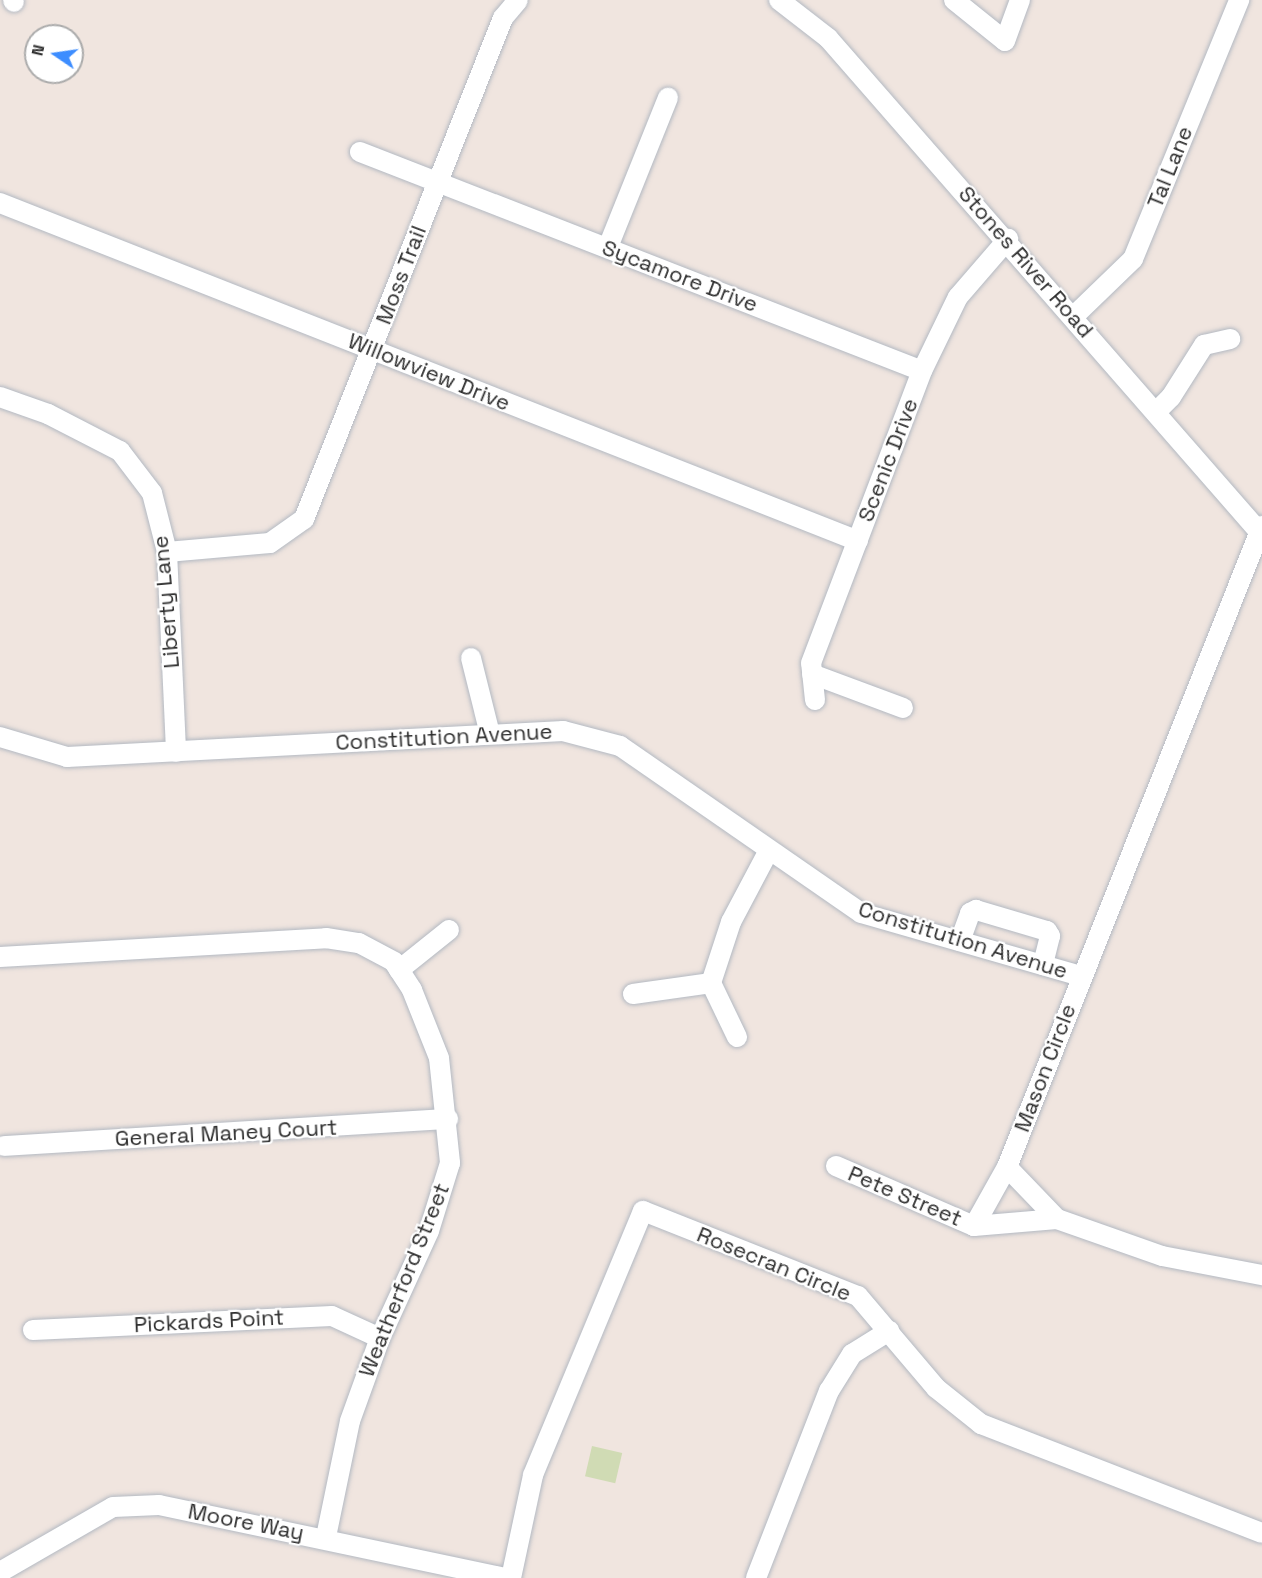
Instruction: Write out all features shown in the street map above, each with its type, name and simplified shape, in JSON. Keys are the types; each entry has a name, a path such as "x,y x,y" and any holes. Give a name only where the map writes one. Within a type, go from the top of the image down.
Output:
{"street":[{"name":"Moss Trail","path":"167,552 270,543 304,519 503,18 518,0"},
{"name":"Stones River Road","path":"779,0 828,38 1008,239 1261,531"},
{"path":"954,0 1005,41 1020,0"},
{"name":"Tal Lane","path":"1074,316 1133,259 1239,0"},
{"path":"608,247 668,98"},
{"name":"Sycamore Drive","path":"360,152 922,371"},
{"name":"Willowview Drive","path":"0,203 858,541"},
{"name":"Scenic Drive","path":"815,700 811,663 922,371 958,297 1008,239"},
{"path":"1156,412 1171,397 1204,345 1230,339"},
{"name":"Liberty Lane","path":"0,397 48,414 120,450 152,493 167,552 176,752"},
{"name":"Mason Circle","path":"974,1226 1007,1167 1081,976 1261,531"},
{"path":"471,658 490,734"},
{"path":"812,674 903,708"},
{"name":"Constitution Avenue","path":"0,737 67,757 563,731 620,746 768,852 861,913 1081,976"},
{"path":"737,1037 711,983 731,922 768,852"},
{"path":"960,941 970,913 976,910 1047,931 1050,936 1042,965"},
{"path":"399,970 449,930"},
{"name":"Weatherford Street","path":"0,957 326,938 359,943 394,962 399,970 439,1058 448,1119 450,1163 429,1231 380,1338 350,1421 326,1537"},
{"path":"633,994 711,983"},
{"name":"General Maney Court","path":"4,1146 448,1119"},
{"name":"Pete Street","path":"836,1166 974,1226"},
{"path":"1007,1167 1057,1219"},
{"name":"Rosecran Circle","path":"511,1578 533,1475 643,1211 858,1296 936,1388 981,1424 1262,1533"},
{"path":"974,1226 1057,1219 1162,1256 1262,1275"},
{"name":"Pickards Point","path":"33,1330 332,1316 380,1338"},
{"path":"756,1578 829,1391 852,1354 889,1331"},
{"name":"Moore Way","path":"0,1572 113,1507 159,1504 326,1537 505,1578"}],"green space":[{"path":"592,1446 622,1453 615,1483 585,1476"}]}
